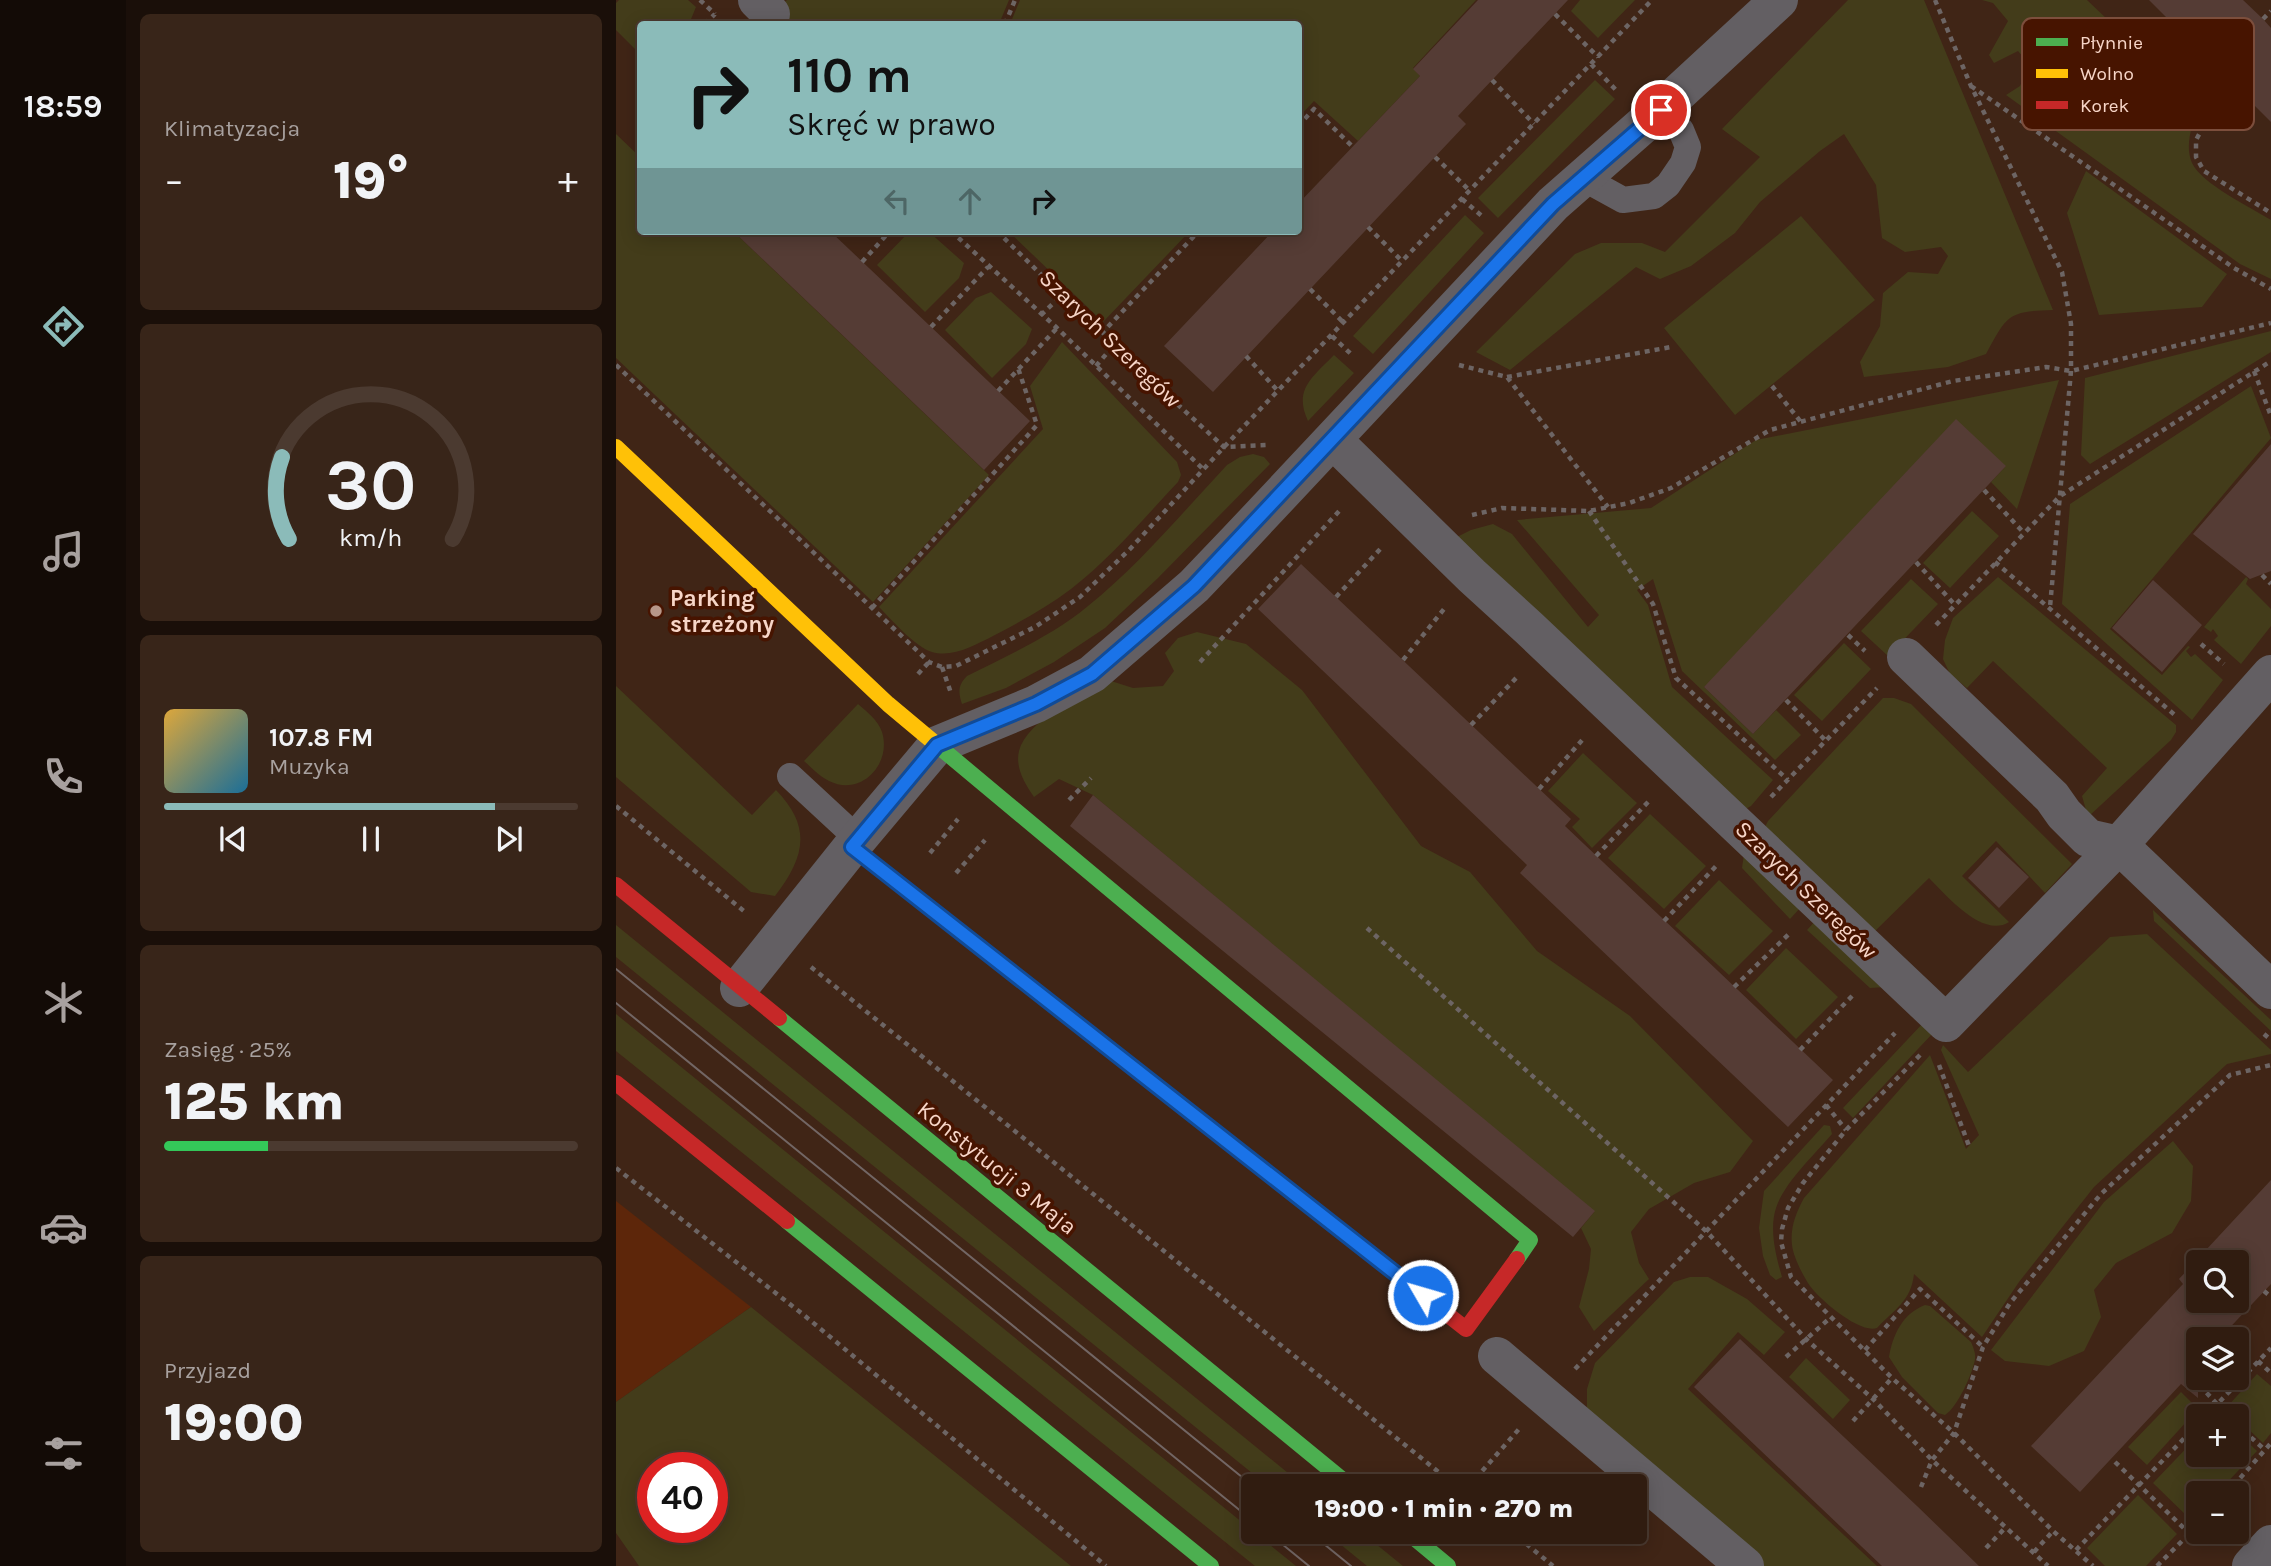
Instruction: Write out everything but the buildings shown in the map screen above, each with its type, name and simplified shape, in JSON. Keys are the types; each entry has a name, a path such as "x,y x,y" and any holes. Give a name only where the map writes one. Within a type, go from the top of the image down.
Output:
{"street":[{"path":"739,988 937,745 1036,704 1092,674 1194,586 1553,204 1661,110 1779,0"},
{"name":"Szarych Szeregów","path":"1334,440 1472,576 1741,828 1934,1023"},
{"path":"616,447 874,692 1530,1240 1466,1329 903,887 855,843"},
{"path":"1906,657 2052,797 2064,814 2088,838 2119,845 2271,990"},
{"path":"1934,1023 2119,845 2271,674"},
{"name":"Konstytucji 3 Maja","path":"616,885 1335,1474"},
{"path":"616,1083 1211,1566"},
{"path":"1497,1356 1745,1566"},
{"path":"1422,1544 1448,1566"},
{"path":"2251,1566 2271,1544"}],"lane":[{"path":"1583,178 1623,200 1654,196 1668,185 1683,163 1688,147 1681,130 1661,110"},
{"path":"790,776 855,843"}],"path":[{"path":"1006,21 1015,0"},
{"path":"616,365 929,662 942,667 956,666 1035,627 1080,597 1130,549 1224,447 1652,0"},
{"path":"1935,0 1971,86 2062,272 2071,324 2071,371 2050,607"},
{"path":"2263,19 2271,11"},
{"path":"708,21 715,14"},
{"path":"1555,14 1598,57"},
{"path":"1492,80 1534,124"},
{"path":"1971,86 2022,121"},
{"path":"1302,122 1314,109 1353,147"},
{"path":"2035,130 2234,268 2271,289"},
{"path":"2201,130 2196,140 2196,156 2204,171 2271,213"},
{"path":"1435,157 1470,191"},
{"path":"1368,227 1403,262"},
{"path":"862,262 886,235"},
{"path":"955,235 1204,470"},
{"name":"Szarych Szeregów","path":"1001,235 1101,334 1224,447"},
{"path":"1101,334 1195,235"},
{"path":"931,327 988,267"},
{"path":"1310,289 1344,323"},
{"path":"1041,315 1063,294"},
{"path":"1375,538 1399,561 1429,534 1451,520 1502,508 1589,511 1629,503 1671,488 1770,430 1954,381 2046,367 2071,371 2271,323"},
{"path":"998,391 1056,328"},
{"path":"1096,366 1114,345"},
{"path":"1414,354 1507,377 1671,347"},
{"path":"1246,356 1278,391"},
{"path":"1664,921 1718,864 1741,828 2060,496 2271,361"},
{"path":"872,608 1037,425 1018,368"},
{"path":"2254,371 2271,416"},
{"path":"1507,377 1608,508"},
{"path":"1772,386 1801,422"},
{"path":"1984,491 2023,532"},
{"path":"1200,662 1344,506 1352,514"},
{"path":"1589,511 1653,604 1676,678 1788,780"},
{"path":"1336,597 1383,546"},
{"path":"1916,562 1955,605"},
{"path":"1994,562 2182,722"},
{"path":"2262,575 2271,584"},
{"path":"1403,660 1472,576"},
{"path":"2201,644 2229,668"},
{"path":"1471,725 1519,676 1551,649"},
{"path":"1786,700 1826,741"},
{"path":"1539,789 1585,738"},
{"path":"903,887 985,785"},
{"path":"1596,856 1650,800"},
{"path":"616,806 778,940 1441,1474"},
{"path":"928,906 1012,808"},
{"path":"1734,987 1819,904"},
{"path":"1367,928 1707,1232 1807,1340 1873,1399 1932,1460 2048,1566"},
{"path":"1800,1050 1855,993"},
{"path":"1480,1474 1548,1397 1826,1105 1934,1023"},
{"path":"1934,1023 1802,1183 1788,1208 1781,1242 1791,1276 1829,1318 2093,1566"},
{"path":"1934,1023 1969,1146"},
{"path":"1921,1486 1932,1460 1954,1433 1983,1347 2010,1303 2101,1194 2230,1076 2271,1065"},
{"path":"1826,1105 1846,1130"},
{"path":"616,1168 805,1317 1106,1566"},
{"path":"1865,1350 1920,1289 1983,1347"},
{"path":"2264,1291 2271,1297"},
{"path":"1786,1357 1829,1318"},
{"path":"2217,1404 2271,1348"},
{"path":"2258,1361 2271,1373"},
{"path":"1853,1421 1892,1378"},
{"path":"2203,1390 2215,1404"},
{"path":"2076,1550 2186,1436"},
{"path":"2249,1436 2265,1450"},
{"path":"2238,1481 2271,1443"},
{"path":"2115,1462 2186,1530"},
{"path":"1986,1548 2006,1527"},
{"path":"2034,1552 2053,1531"},
{"path":"2157,1566 2186,1538"},
{"path":"1527,1544 1553,1566"}],"shaded area":[{"path":"619,0 688,0 696,7 690,21 637,21 637,51 616,30 616,3"},
{"path":"787,0 1009,0 1000,21 789,21 776,10"},
{"path":"1020,0 1476,0 1413,68 1420,76 1358,141 1314,101 1302,114 1302,21 1011,21"},
{"path":"1580,0 1635,0 1598,38 1571,11"},
{"path":"1848,0 1924,0 2053,310 2026,312 2010,318 1986,354 1948,367 1864,377 1860,362 1880,326 1883,293 1908,272 1938,274 1948,256 1941,247 1905,252 1882,238 1876,185 1844,134 1760,202 1735,233 1691,266 1660,279 1636,267 1510,370 1476,352 1575,254 1601,243 1642,243 1665,252 1760,157 1722,129"},
{"path":"1982,0 2087,0 2106,18 2022,18 2022,56 2018,51 1994,63 1989,55 2008,21 1993,3"},
{"path":"1595,80 1615,99 1498,218 1478,198"},
{"path":"2022,81 2022,107 2006,95 2020,86"},
{"path":"2054,130 2191,130 2189,149 2197,171 2216,187 2271,220 2271,279 2240,264"},
{"path":"616,134 637,154 637,235 737,235 989,475 873,602 616,358"},
{"path":"2086,171 2227,274 2202,307 2099,315 2067,213"},
{"path":"1465,215 1484,233 1373,354 1353,336"},
{"path":"1801,216 1875,300 1735,415 1664,328"},
{"path":"906,235 932,235 964,263 959,278 925,312 877,265"},
{"path":"1012,235 1186,235 1103,322"},
{"path":"991,292 1032,329 1026,344 992,378 945,330 976,298"},
{"path":"2271,331 2271,352 2090,464 2081,455 2085,378"},
{"path":"1062,342 1177,462 1181,475 1178,482 1113,551 1062,596 971,647 948,653 925,649 879,607 1043,429 1030,386"},
{"path":"1334,355 1354,373 1308,421 1304,410 1304,392 1313,377"},
{"path":"2059,380 2017,509 1991,482 2006,466 1704,687 1753,734 1776,710 1801,735 1775,760 1682,671 1653,579 1637,590 1648,605 1672,687 1773,780 1751,806 1744,810 1455,538 1493,524 1512,534 1588,627 1599,615 1517,520 1651,508 1756,440"},
{"path":"2251,386 2271,438 2110,629 2162,675 2188,646 2190,647 2186,651 2191,657 2195,654 2223,680 2192,720 2062,604 2070,504"},
{"path":"1253,454 1264,457 1270,464 1105,628 1054,662 1006,688 962,704 960,689 967,676 1074,617 1143,556 1227,465 1240,457"},
{"path":"1972,511 1999,536 1950,588 1923,563"},
{"path":"1998,577 2176,725 2176,732 2171,740 2088,817 2082,796 2107,768 1993,661 1967,688 1950,674 1943,659 1945,640 1953,618"},
{"path":"2246,577 2246,584 2271,609 2271,626 2241,664 2214,640 2218,636 2213,629 2211,632 2204,627"},
{"path":"1911,579 1938,604 1888,656 1861,631"},
{"path":"1197,632 1246,644 1302,690 1421,846 1470,872 1537,951 1630,1016 1753,1141 1730,1172 1694,1183 1649,1209 1631,1232 1639,1263 1649,1279 1594,1331 1579,1307 1591,1249 1581,1228 1594,1212 1093,795 1059,779 1034,797 1027,787 1018,757 1024,740 1033,729 1057,710 1108,680 1133,688 1163,686 1174,671 1165,653 1178,638"},
{"path":"1844,643 1871,669 1822,721 1794,695"},
{"path":"616,686 752,815 776,790 788,804 800,830 800,843 793,869 775,896 751,892 616,777"},
{"path":"1883,698 1894,698 1911,704 2072,864 2045,893 1996,841 1962,876 2009,922 1999,926 1977,920 1955,904 1929,878 1870,936 1764,829 1768,821"},
{"path":"858,704 872,716 882,732 882,755 878,766 862,781 841,785 825,779 804,761"},
{"path":"1583,753 1637,803 1592,848 1572,827 1580,819 1548,791"},
{"path":"1650,814 1706,866 1664,909 1608,858"},
{"path":"1744,854 1801,907 1790,919 1742,868"},
{"path":"1719,880 1773,931 1729,975 1675,926"},
{"path":"2153,910 2271,1020 2271,1031 2154,921"},
{"path":"1817,919 1886,987 1870,988 1807,930"},
{"path":"616,925 1289,1474 1253,1474 616,957"},
{"path":"2147,934 2271,1050 2271,1054 2227,1064 2094,1187 2019,1282 1982,1337 1914,1274 1906,1298 1877,1328 1861,1326 1831,1307 1810,1286 1793,1250 1793,1226 1804,1198 1930,1055 1966,1149 1979,1135 1941,1050 1943,1045 1968,1072 2110,937"},
{"path":"1786,948 1838,997 1796,1039 1746,990"},
{"path":"616,1014 1241,1521 1241,1544 1269,1544 1296,1566 1255,1566 616,1051"},
{"path":"1924,1022 1934,1032 1853,1118 1843,1108"},
{"path":"1824,1125 1830,1126 1832,1134 1793,1179 1776,1208 1773,1234 1782,1277 1776,1280 1770,1275 1763,1256 1759,1228 1764,1191"},
{"path":"2173,1141 2193,1166 2191,1201 2172,1233 2116,1263 2094,1290 2101,1317 2084,1351 2049,1366 2005,1361 1991,1350 2104,1202"},
{"path":"616,1201 751,1307 616,1402"},
{"path":"1690,1277 1708,1277 1747,1299 1785,1332 1764,1355 1738,1332 1688,1389 1877,1566 1763,1566 1587,1409 1587,1389 1595,1363 1674,1282"},
{"path":"1925,1305 1930,1306 1971,1342 1975,1352 1974,1365 1964,1390 1945,1415 1938,1413 1902,1377 1889,1357 1900,1326 1910,1314"},
{"path":"751,1307 1071,1566 639,1566 616,1533 616,1402"},
{"path":"1806,1358 1850,1400 1833,1419 1789,1377"},
{"path":"2257,1374 2271,1386 2271,1433 2263,1443 2249,1430 2249,1404 2230,1404 2242,1390 2249,1390 2249,1383"},
{"path":"2181,1392 2193,1404 2186,1404 2186,1422 2147,1465 2128,1447"},
{"path":"2249,1443 2257,1451 2249,1459"},
{"path":"2186,1449 2186,1467 2242,1467 2228,1481 2186,1481 2186,1515 2153,1483"},
{"path":"2138,1495 2177,1534 2146,1566 2105,1566 2087,1548"},
{"path":"1340,1544 1376,1544 1403,1566 1367,1566"}],"tram line":[{"path":"616,969 1241,1476"},
{"path":"616,1003 1241,1511"},
{"path":"1282,1544 1309,1566"},
{"path":"1324,1544 1351,1566"}],"traffic: fast":[{"path":"937,745 1530,1240 1517,1259"},
{"path":"852,847 1293,1193"},
{"path":"779,1018 1335,1474"},
{"path":"787,1221 1211,1566"},
{"path":"1422,1544 1448,1566"}],"traffic: slow":[{"path":"616,447 888,704 937,745"}],"traffic: jam":[{"path":"616,885 779,1018"},
{"path":"616,1083 787,1221"},
{"path":"1293,1193 1466,1329 1517,1259"}],"place":[{"name":"Parking strzeżony","path":"656,611"}],"route":[{"path":"1423,1295 852,847 937,745 1036,704 1092,674 1145,631 1194,586 1553,204 1661,110"}]}
